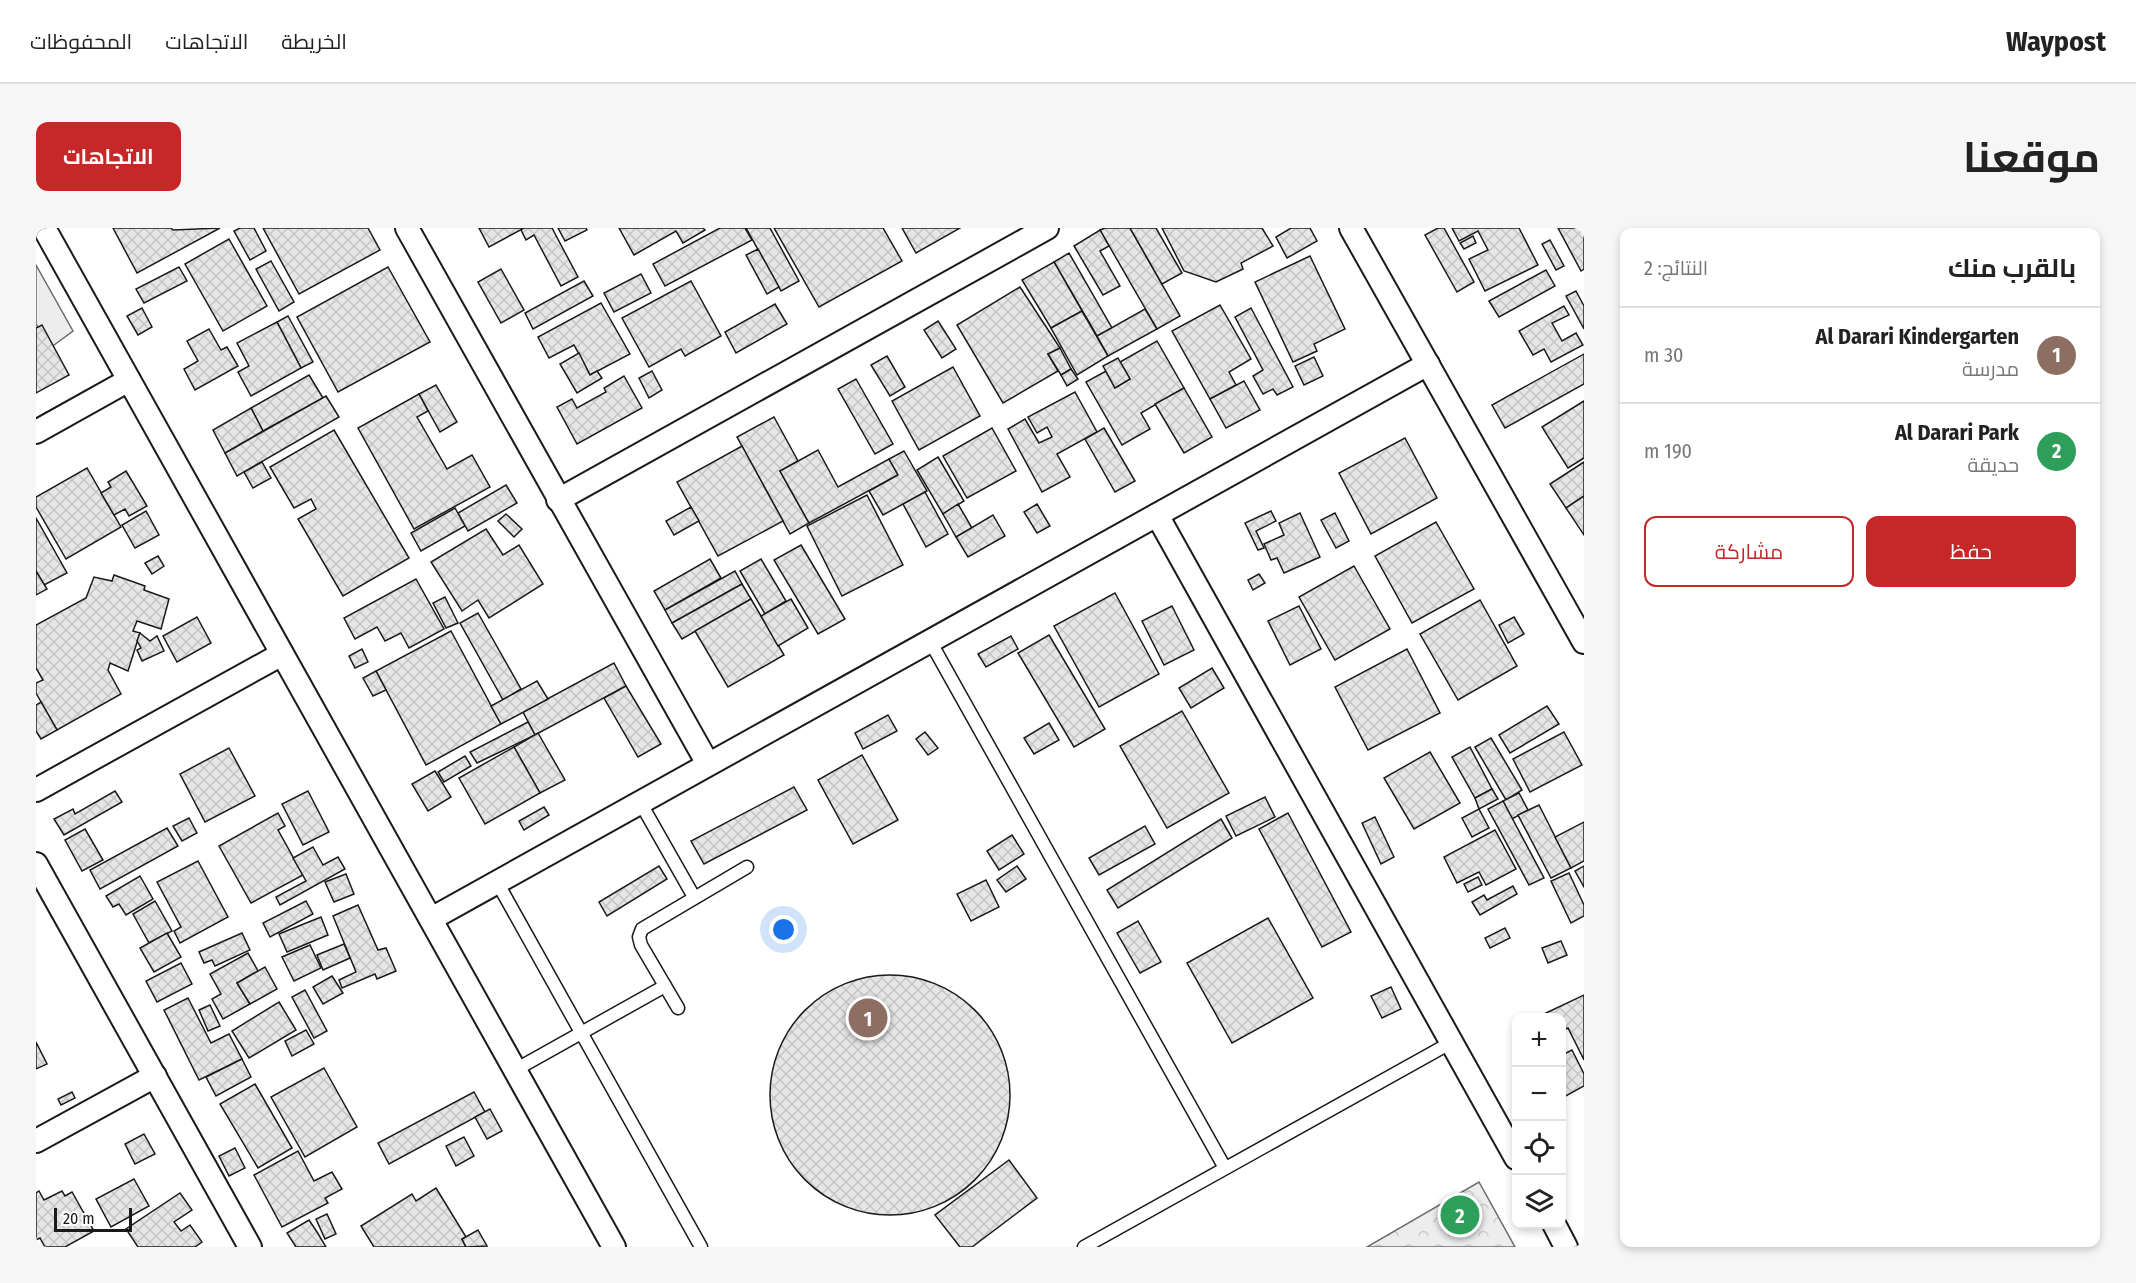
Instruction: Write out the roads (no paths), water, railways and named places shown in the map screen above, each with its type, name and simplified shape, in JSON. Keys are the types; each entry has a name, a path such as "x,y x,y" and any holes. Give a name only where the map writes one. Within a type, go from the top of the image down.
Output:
{"street":[{"path":"44,228 614,1247"},
{"path":"558,500 1047,228"},
{"path":"1351,228 1584,642"},
{"path":"417,231 558,500 708,764"},
{"path":"430,919 1428,364"},
{"path":"36,432 129,380"},
{"path":"1157,515 1512,1151"},
{"path":"36,790 282,654"},
{"path":"36,864 250,1247"},
{"path":"36,1141 154,1076"},
{"path":"1557,1229 1566,1247"}],"lane":[{"path":"930,641 1225,1168"},
{"path":"640,802 694,897"},
{"path":"678,1008 641,945 639,937 648,924 747,867"},
{"path":"497,882 701,1247"},
{"path":"515,1070 665,986"},
{"path":"1084,1247 1452,1042"}],"place":[{"name":"Al Darari Kindergarten","path":"868,1018"},
{"name":"Al Darari Park","path":"1460,1215"}]}
